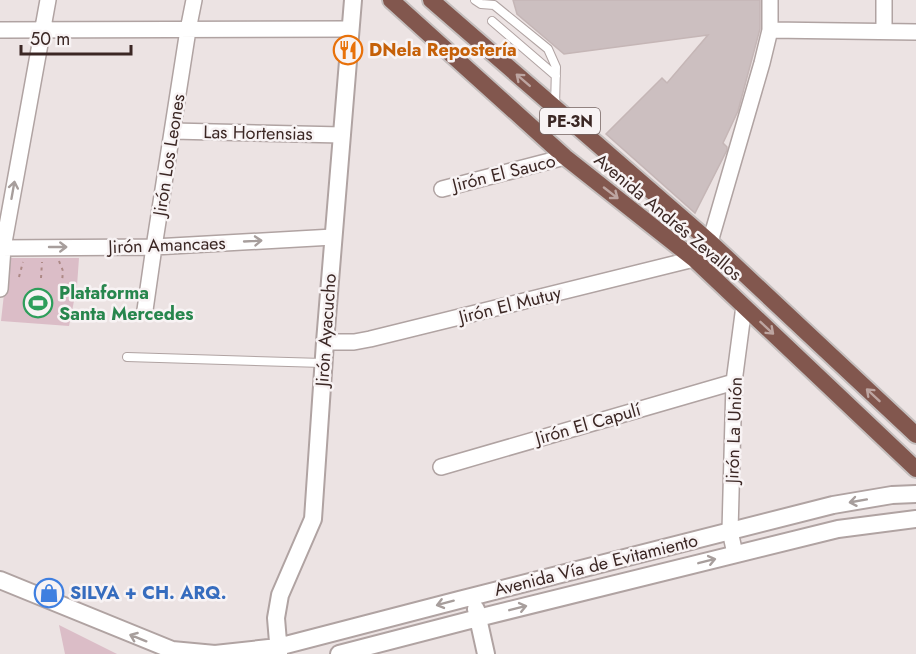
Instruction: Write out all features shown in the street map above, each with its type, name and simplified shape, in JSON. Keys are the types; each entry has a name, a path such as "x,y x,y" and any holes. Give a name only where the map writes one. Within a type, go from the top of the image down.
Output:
{"highway":[{"name":"Avenida Andrés Zevallos","path":"391,0 565,157 694,259 916,469"},
{"name":"Avenida Andrés Zevallos","path":"430,0 710,242 916,435"}],"street":[{"path":"0,289 1,248 48,0"},
{"name":"Jirón Los Leones","path":"146,310 194,0"},
{"name":"Jirón Ayacucho","path":"278,651 276,618 280,595 314,519 323,363 353,0"},
{"path":"694,259 710,242 762,63 770,30 770,0"},
{"path":"884,0 884,31"},
{"path":"0,30 350,30"},
{"path":"770,30 916,32"},
{"name":"Las Hortensias","path":"173,131 342,135"},
{"name":"Jirón El Sauco","path":"442,189 565,157"},
{"name":"Jirón Amancaes","path":"1,248 154,247 333,237"},
{"name":"Jirón El Mutuy","path":"325,342 354,342 370,339 694,259"},
{"name":"Jirón La Unión","path":"735,554 730,531 734,382 744,306"},
{"name":"Jirón El Capulí","path":"441,467 734,382"},
{"name":"Avenida Vía de Evitamiento","path":"0,580 172,651 215,654 278,651 473,596 730,531 833,506 892,495 916,494"},
{"name":"Avenida Vía de Evitamiento","path":"339,654 838,528 916,519"},
{"path":"473,596 486,654"}],"lane":[{"path":"475,0 481,4 494,5 548,50 556,67 555,108"},
{"path":"492,21 556,76"},
{"path":"127,357 323,363"}],"path":[{"path":"19,277 24,258"},
{"path":"41,278 42,259"},
{"path":"58,259 63,271 62,282"}],"shaded area":[{"path":"8,258 79,258 77,286 69,326 1,321"},
{"path":"59,625 117,654 65,654"}],"building":[{"path":"513,0 760,0 760,29 738,111 723,143 727,150 695,213 606,134 662,78 667,83 708,35 564,54 517,14"}],"place":[{"name":"DNela Repostería","path":"348,50"},
{"name":"Plataforma Santa Mercedes","path":"38,303"},
{"name":"SILVA + CH. ARQ.","path":"49,593"}]}
